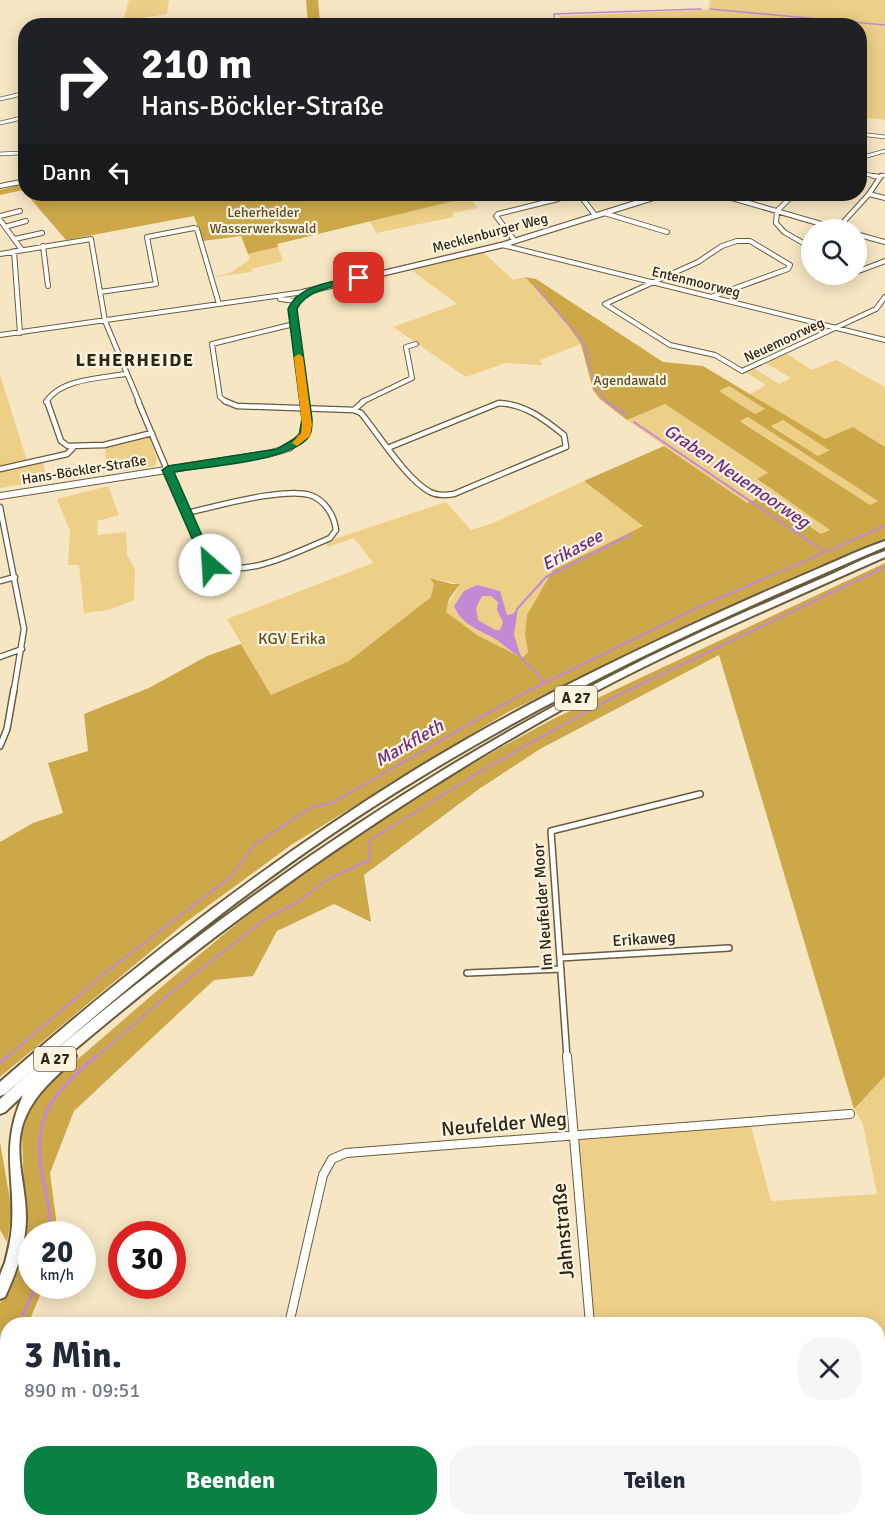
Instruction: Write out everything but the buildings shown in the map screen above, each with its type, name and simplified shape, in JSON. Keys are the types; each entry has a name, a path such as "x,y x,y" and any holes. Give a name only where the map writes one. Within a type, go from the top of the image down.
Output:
{"highway":[{"name":"A 27","path":"0,1090 218,909 344,822 451,754 559,694 722,616 885,544"},
{"name":"A 27","path":"0,1108 111,1011 246,906 333,844 461,762 572,700 730,623 885,554"},
{"path":"0,1292 16,1256 18,1239 19,1214 12,1158 17,1121 41,1082 103,1028 111,1011"}],"street":[{"path":"0,99 18,95"},
{"path":"0,123 18,119"},
{"path":"867,135 885,138"},
{"path":"867,156 885,151"},
{"path":"0,154 18,153"},
{"path":"867,174 885,176"},
{"path":"879,176 868,194 885,198"},
{"path":"0,186 18,182"},
{"path":"514,241 496,216 550,201"},
{"path":"584,201 595,215"},
{"name":"Mecklenburger Weg","path":"0,336 304,292 502,245 642,201"},
{"path":"742,201 805,219"},
{"path":"787,201 777,211 778,227 801,241"},
{"path":"848,219 862,201"},
{"path":"20,211 0,218 22,250"},
{"path":"604,213 667,232"},
{"path":"5,227 26,222"},
{"path":"100,292 156,284 147,237 194,228 197,229 219,304"},
{"path":"15,239 42,232"},
{"path":"867,237 885,242"},
{"path":"0,254 89,238 105,321 125,374 206,561 222,570 246,569 330,538 336,530 335,521 321,501 303,493 186,513"},
{"path":"655,283 698,262 705,254 742,240 750,241 790,265 788,269 711,297"},
{"name":"Entenmoorweg","path":"502,245 885,340"},
{"path":"43,246 48,286"},
{"path":"14,251 20,333"},
{"path":"867,268 885,261"},
{"name":"Neuemoorweg","path":"655,283 605,304 670,345 715,355 742,371 836,328"},
{"name":"Mecklenburger Weg","path":"263,298 296,302 320,288"},
{"name":"Hans-Böckler-Straße","path":"0,496 268,454 289,448 306,434 305,406 293,309 304,292"},
{"name":"Mecklenburger Weg","path":"276,296 296,302"},
{"path":"836,328 876,309 885,297"},
{"name":"Mecklenburger Weg","path":"263,298 281,301 293,309"},
{"path":"294,324 215,342 211,349 220,397 227,403 305,406 354,410 361,413 425,489 442,495 454,494 529,466 567,447 567,441 564,435 525,407 499,402 390,447"},
{"path":"354,410 368,399 412,378 406,347 416,344"},
{"path":"125,374 60,388 49,395 46,402 61,441 73,448 82,449 152,434"},
{"path":"0,469 67,453 73,448"},
{"path":"0,507 23,613 22,649 7,729 0,746"},
{"path":"0,581 15,577"},
{"path":"0,657 22,649"},
{"name":"Im Neufelder Moor","path":"572,1134 551,831 700,794"},
{"name":"Erikaweg","path":"560,958 729,948"},
{"path":"467,973 561,969"},
{"name":"Neufelder Weg","path":"291,1317 323,1175 332,1159 346,1153 850,1114"},
{"name":"Jahnstraße","path":"572,1134 589,1317"}],"green space":[{"path":"129,0 169,0 167,14 124,18"},
{"path":"306,0 318,0 320,18 307,18"},
{"path":"710,0 885,0 885,120 867,118 867,18 560,18 560,16 709,9"},
{"path":"18,186 18,191 0,195 0,190"},
{"name":"Leherheider Wasserwerkswald","path":"32,201 453,201 277,244 278,247 248,254 241,236 203,241 194,216 66,240"},
{"path":"452,201 472,201 478,208 452,213 454,217 376,233 370,221"},
{"path":"278,247 283,261 251,269 252,272 213,277 230,273 250,259 248,254"},
{"path":"483,252 513,280 525,277 562,317 581,344 540,360 542,365 505,363 466,377 393,327 457,304 410,269"},
{"name":"Agendawald","path":"525,277 536,279 663,362 703,366 825,439 853,427 885,447 885,539 684,627 508,712 291,845 186,922 0,1077 0,842 33,823 63,813 48,763 88,751 84,714 149,688 207,656 241,644 271,695 349,661 431,597 434,584 430,578 460,584 449,599 446,612 477,635 522,658 528,652 525,635 527,615 553,570 643,526 584,481 664,446 747,503 765,495 821,534 830,530 757,479 768,473 665,404 627,420 600,399 593,390 581,344 562,317","holes":["729,386 765,409 755,414 719,391","748,417 878,501 870,505 740,421","783,420 830,450 818,456 771,426"]},
{"path":"784,352 812,370 836,360 885,387 885,447 853,427 825,440 750,394 766,385 744,371 752,367 779,384 791,378 764,362"},
{"path":"0,375 27,461 0,467"},
{"path":"729,386 766,409 755,414 718,391"},
{"path":"665,404 769,474 757,480 831,530 822,534 765,495 747,503 627,420"},
{"path":"748,416 879,501 870,506 740,420"},
{"path":"783,420 830,450 818,456 771,425"},
{"path":"150,436 157,458 155,466 123,471 122,460 106,462 105,447"},
{"path":"43,460 46,480 0,488 0,470"},
{"name":"KGV Erika","path":"584,481 643,526 553,570 527,615 525,635 528,652 522,658 477,635 445,612 459,584 431,578 434,584 432,596 349,661 271,695 227,619 373,563 354,538 328,547 325,542 446,502 471,530 493,523"},
{"path":"108,486 119,515 97,521 98,535 126,532 127,555 135,570 134,600 109,610 84,613 79,565 68,565 70,531 57,499"},
{"path":"885,563 885,1076 854,1109 719,655 540,749 479,789 364,875 371,922 334,904 277,931 253,976 214,980 74,1111 50,1173 56,1221 25,1221 22,1134 32,1102 59,1075 173,977 290,882 385,817 553,719"},
{"path":"885,1076 885,1317 593,1317 577,1138 751,1126 771,1201 877,1194 863,1124 854,1109"},
{"path":"0,1142 12,1212 7,1242 0,1230"},
{"path":"18,1271 18,1299 39,1299 31,1317 0,1317 0,1303"}],"shaded area":[{"name":"Erikasee","path":"477,585 500,591 507,615 513,614 518,608 514,635 521,657 497,640 472,627 457,613 454,606 464,591","holes":["482,596 491,596 498,602 497,610 503,622 500,630 495,630 478,620 476,608"]}],"waterway":[{"path":"554,18 554,14 701,9"},
{"path":"710,9 808,18"},
{"path":"867,23 885,25"},
{"name":"Graben Neuemoorweg","path":"535,286 584,343 596,389 608,402"},
{"name":"Graben Neuemoorweg","path":"606,401 626,415"},
{"name":"Graben Neuemoorweg","path":"634,422 825,552"},
{"name":"Markfleth","path":"6,1058 105,973 230,877 255,844 312,807 332,803 520,695 701,606 885,526"},
{"name":"Erikasee","path":"517,609 546,577 631,534"},
{"path":"95,1058 164,998 268,917 295,904 328,879 369,860 370,840 491,765 604,702 885,567"},
{"name":"Erikasee","path":"519,655 544,682"},
{"name":"Markfleth","path":"0,1063 8,1056"},
{"path":"50,1221 39,1154 43,1120 58,1094 96,1056"},
{"path":"22,1317 30,1299"}],"slow traffic":[{"path":"297,443 306,434 307,425 299,357"}],"district":[{"name":"LEHERHEIDE","path":"135,360"}],"route":[{"path":"210,565 206,561 168,470 280,452 303,438 306,434 307,419 293,309 296,302 309,292 359,278"}]}
